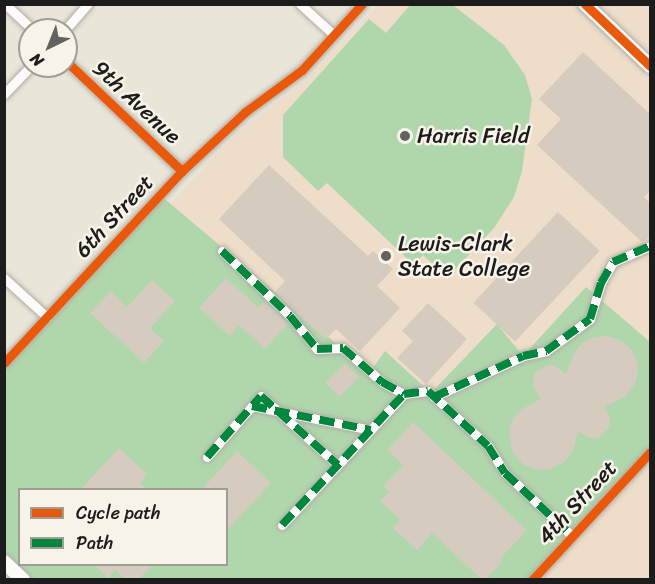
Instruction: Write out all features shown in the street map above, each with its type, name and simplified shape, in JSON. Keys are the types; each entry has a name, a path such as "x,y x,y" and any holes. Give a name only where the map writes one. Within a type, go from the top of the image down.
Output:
{"street":[{"path":"5,4 20,18"},
{"path":"76,18 88,4"},
{"path":"300,4 334,35"},
{"name":"6th Street","path":"4,363 182,171 245,112 302,70 362,4"},
{"path":"585,4 651,66"},
{"name":"9th Avenue","path":"78,72 182,171"},
{"path":"4,94 19,78"},
{"path":"434,397 522,356 546,351 590,319 601,284 613,262 651,246"},
{"path":"222,250 275,300 317,349 343,348 382,382 404,394 428,391 488,446 505,473 572,536"},
{"path":"4,278 47,317"},
{"path":"282,525 404,394"},
{"path":"207,457 261,396 338,465"},
{"path":"277,410 371,430"},
{"name":"4th Street","path":"532,579 651,452"},
{"path":"4,562 23,579"}],"shaded area":[{"name":"Lewis-Clark State College","path":"378,5 650,5 650,579 39,579 201,566 228,566 228,488 20,488 4,382 235,135 306,81"}],"green space":[{"name":"Harris Field","path":"411,4 453,5 504,45 525,75 532,99 522,171 514,197 494,228 447,278 423,255 414,265 327,183 318,191 283,157 283,115 369,19 386,33"},
{"path":"160,195 370,372 385,351 431,393 497,324 523,356 586,287 650,342 650,451 531,579 23,579 5,562 4,364"}],"building":[{"path":"583,52 651,115 651,190 644,197 651,204 651,236 642,242 537,145 561,119 539,99"},
{"path":"269,165 368,256 373,251 393,269 377,286 400,308 360,351 336,329 326,339 297,314 275,292 285,281 219,219"},
{"path":"558,212 600,251 515,342 473,303"},
{"path":"226,278 258,307 266,302 288,324 265,349 239,325 230,336 199,308"},
{"path":"152,280 175,301 150,328 164,341 144,363 90,313 111,291 127,307"},
{"path":"428,303 467,339 426,384 397,358 413,341 402,331"},
{"path":"607,336 620,340 631,349 637,360 638,373 635,384 625,397 605,406 610,420 609,428 598,438 589,438 578,431 573,451 563,463 551,469 538,470 524,465 512,452 509,429 513,418 522,409 541,399 533,386 534,373 548,365 555,366 566,374 575,352 583,342 595,337"},
{"path":"345,363 359,377 339,397 325,383"},
{"path":"413,422 527,530 500,559 502,562 486,579 481,579 432,533 417,550 393,528 400,519 380,501 389,492 383,486 403,465 387,450"},
{"path":"119,448 147,474 140,483 146,488 82,488"},
{"path":"237,451 271,483 228,529 228,488 203,488"},
{"path":"95,566 151,566 139,579 125,579 115,570 108,578"}],"marked path":[{"path":"434,397 523,356 546,351 590,319 601,283 613,262 650,246"},
{"path":"222,251 290,316 317,349 343,348 382,382 404,394 428,391 488,446 505,473 572,536"},
{"path":"282,525 404,394"},
{"path":"207,457 261,396 338,465"},
{"path":"252,406 371,430"}],"cycle path":[{"path":"4,363 182,171 245,112 302,70 362,4"},
{"path":"585,4 650,66"},
{"path":"78,72 182,171"},
{"path":"532,580 650,452"}],"place":[{"name":"Harris Field","path":"405,136"},
{"name":"Lewis-Clark State College","path":"386,256"}]}
